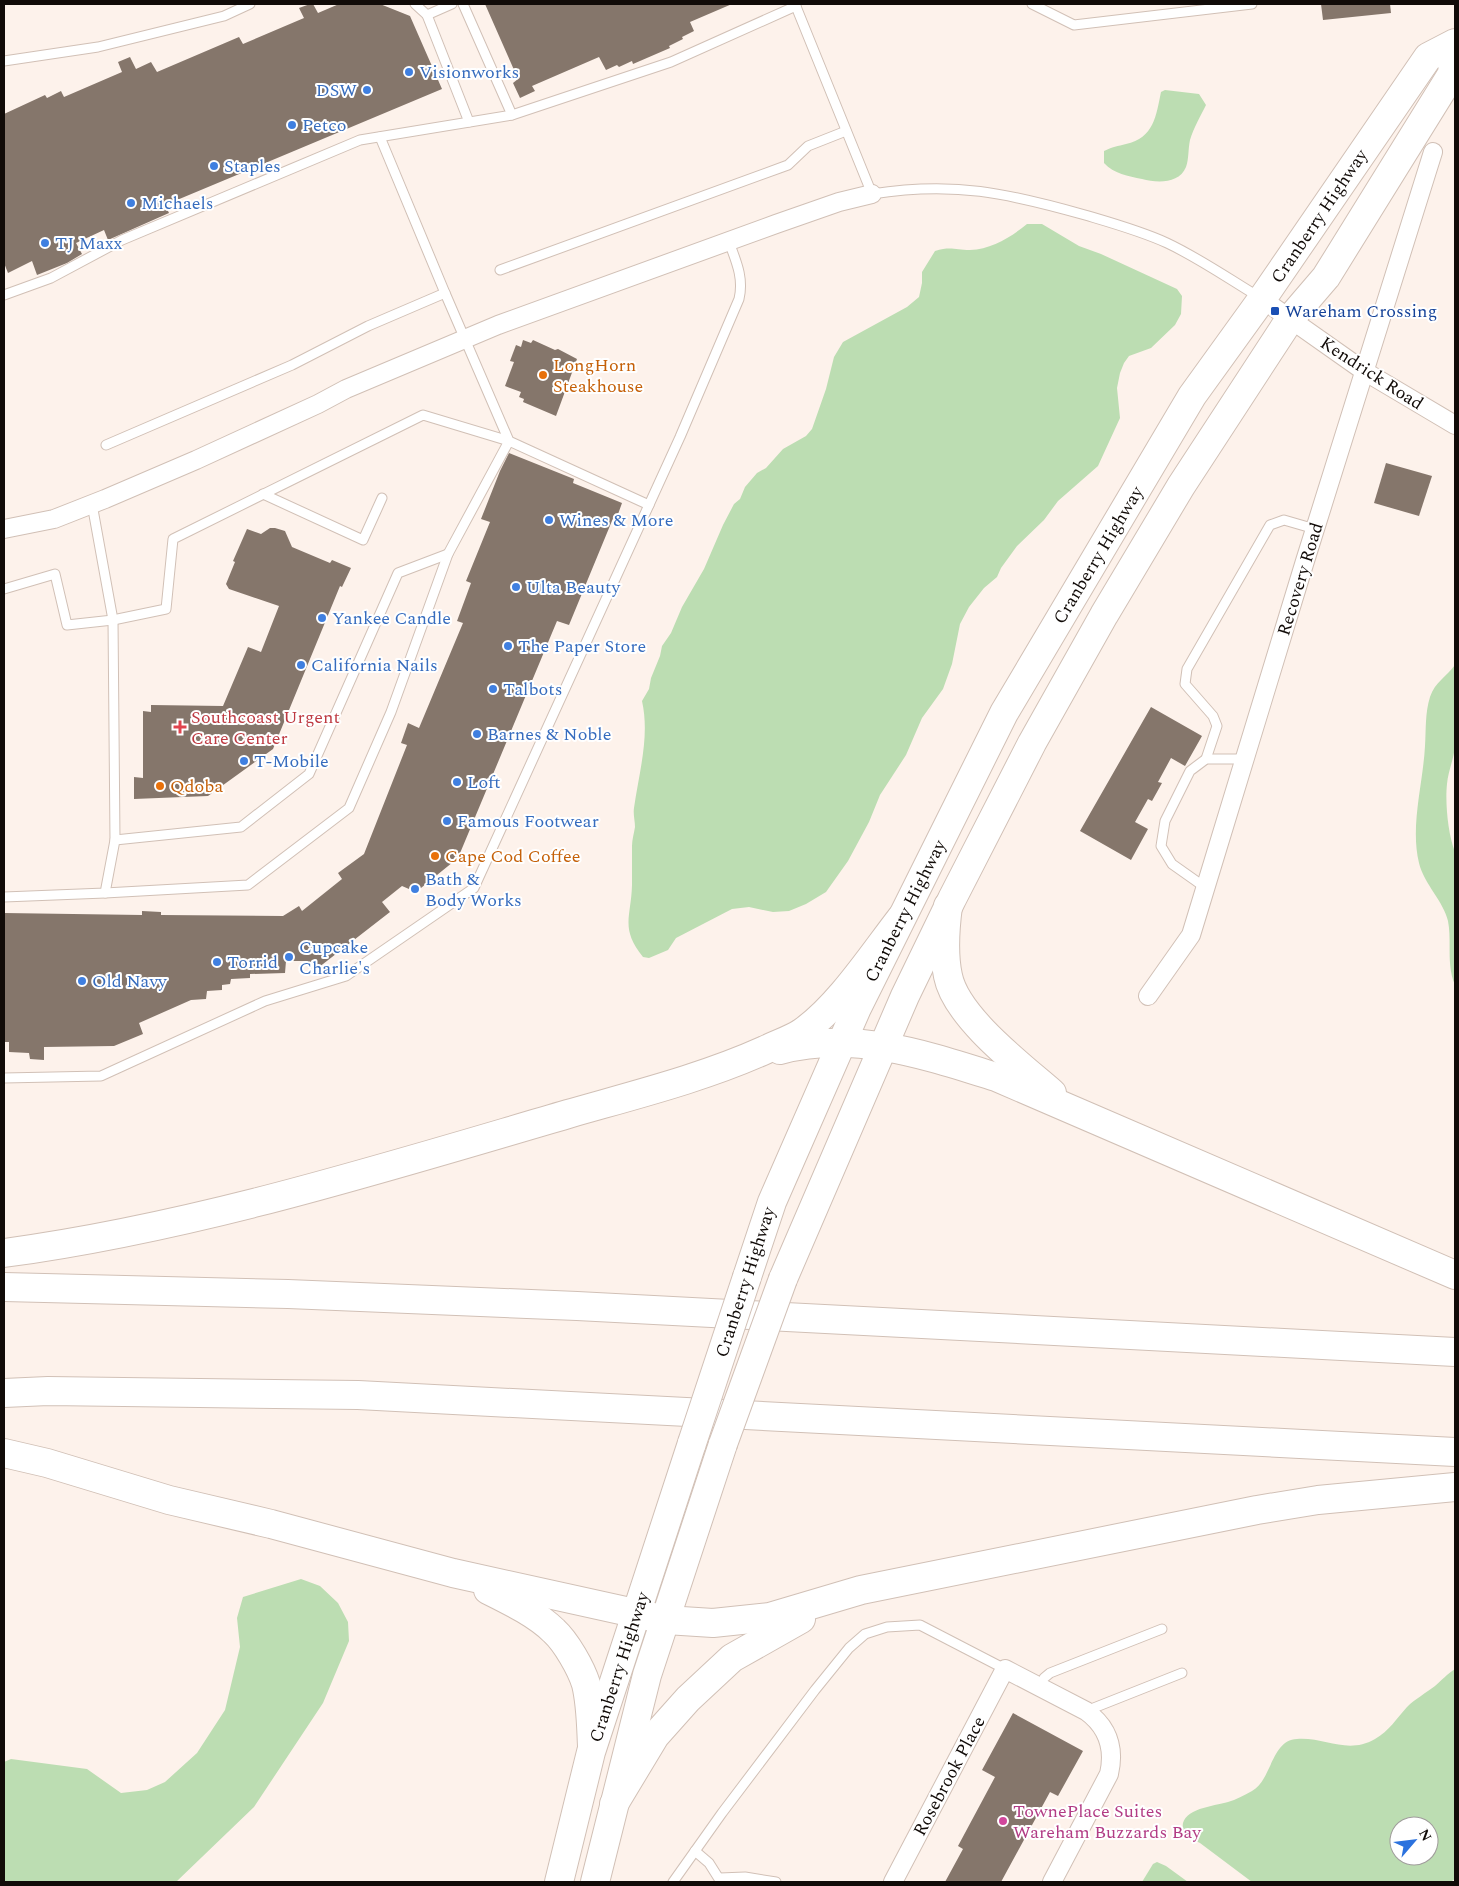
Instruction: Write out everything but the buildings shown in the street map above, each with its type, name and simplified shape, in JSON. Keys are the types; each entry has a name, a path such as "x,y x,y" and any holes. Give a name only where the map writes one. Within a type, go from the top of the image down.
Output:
{"main road":[{"name":"Cranberry Highway","path":"559,1882 592,1746 772,1202 857,1008 1004,713 1192,396 1262,299 1428,57 1455,44"},
{"name":"Cranberry Highway","path":"595,1882 647,1675 724,1444 783,1279 905,996 948,906 1032,743 1104,615 1181,486 1290,319 1326,277 1452,74 1455,44"},
{"path":"948,906 945,952 948,977 954,992 963,1006 991,1039 1068,1108"},
{"path":"739,1061 800,1033 833,1005 902,918"},
{"path":"4,1253 71,1244 203,1216 568,1114 794,1046 842,1042 884,1046 924,1054 996,1077 1455,1275"},
{"path":"4,1287 278,1294 577,1306 1455,1352"},
{"path":"4,1392 358,1395 1455,1452"},
{"path":"4,1453 47,1463 169,1500 280,1526 453,1573 557,1597 637,1612 666,1620 714,1623 770,1617 861,1590 1257,1510 1318,1500 1455,1486"},
{"path":"453,1573 533,1615 555,1631 577,1665 586,1685 592,1746"},
{"path":"614,1804 655,1736 688,1699 732,1658 782,1628 861,1590"}],"street":[{"name":"Recovery Road","path":"1148,996 1191,935 1315,528 1433,152"},
{"path":"4,529 54,519 92,504 196,460 318,404 346,389 464,338 839,202 872,194"},
{"name":"Kendrick Road","path":"1262,299 1364,371 1455,425"},
{"path":"1004,1669 1086,1711 1097,1720 1107,1736 1112,1755 1111,1765 1105,1782 1052,1882"},
{"name":"Rosebrook Place","path":"893,1882 1004,1669"}],"lane":[{"path":"4,61 98,47 224,16 250,4"},
{"path":"415,4 427,15 469,122"},
{"path":"427,15 452,4"},
{"path":"463,4 512,115"},
{"path":"1032,4 1074,25 1252,4"},
{"path":"4,295 51,278 122,240 360,140 512,115 671,62 795,5 872,194 917,188 962,188 1003,194 1053,206 1167,243 1262,299"},
{"path":"500,270 788,165 808,146 846,131"},
{"path":"380,136 509,441"},
{"path":"4,1078 101,1076 265,1001 346,976 474,888 649,505 739,299 741,291 740,275 729,242"},
{"path":"106,446 292,366 368,326 445,293"},
{"path":"4,589 55,574 67,625 112,620 166,609 173,539 423,415 509,441 649,505"},
{"path":"4,897 248,886 349,808 391,712 448,554 509,441"},
{"path":"264,494 363,540 382,498"},
{"path":"92,504 112,620 115,840 105,893"},
{"path":"1206,888 1172,864 1161,846 1165,821 1190,771 1206,759 1217,726 1213,716 1185,684 1187,669 1270,525 1284,520 1315,528"},
{"path":"115,840 241,826 309,774 398,573 448,554"},
{"path":"1206,759 1245,759"},
{"path":"673,1882 815,1690 849,1648 866,1634 894,1626 920,1625 1004,1669"},
{"path":"1040,1687 1044,1678 1050,1673 1162,1629"},
{"path":"1086,1711 1182,1673"},
{"path":"695,1850 710,1863 720,1880 745,1877 776,1882"}],"green space":[{"path":"1165,90 1199,94 1206,105 1189,143 1187,164 1183,173 1167,181 1154,181 1126,176 1112,170 1104,163 1104,151 1143,137 1152,125 1161,92"},
{"path":"1027,224 1042,224 1079,246 1101,254 1177,289 1182,296 1181,314 1175,325 1151,348 1129,356 1124,363 1117,388 1120,418 1098,466 1058,501 1044,520 1017,546 1001,568 997,577 984,588 969,607 960,624 952,664 943,689 922,718 906,755 880,795 869,822 848,861 826,892 806,904 789,911 773,912 749,907 732,909 676,938 668,950 649,958 643,957 631,938 628,922 632,885 634,810 645,728 642,701 649,689 662,646 671,633 682,607 704,569 734,504 740,499 745,487 757,473 766,468 783,449 806,436 812,429 826,389 834,357 843,342 907,307 919,297 922,272 935,251 945,249 970,250 993,245 1008,238"},
{"path":"1455,665 1455,746 1446,800 1449,828 1455,852 1455,985 1450,961 1448,921 1419,863 1416,820 1424,760 1428,703 1435,687"},
{"path":"301,1579 320,1586 338,1603 348,1622 349,1641 323,1703 254,1807 176,1882 4,1882 4,1762 11,1759 87,1769 121,1793 147,1790 165,1782 197,1753 225,1710 240,1647 237,1618 243,1597"},
{"path":"1455,1669 1455,1879 1450,1882 1252,1882 1200,1843 1185,1836 1184,1820 1189,1815 1204,1808 1234,1800 1259,1786 1277,1753 1288,1741 1308,1739 1346,1746 1365,1744 1385,1732 1410,1704"},
{"path":"1157,1862 1166,1866 1188,1882 1142,1882 1153,1864"}],"place":[{"name":"Visionworks","path":"409,72"},
{"name":"DSW","path":"367,90"},
{"name":"Petco","path":"292,125"},
{"name":"Staples","path":"214,166"},
{"name":"Michaels","path":"131,203"},
{"name":"TJ Maxx","path":"45,243"},
{"name":"Wareham Crossing","path":"1275,311"},
{"name":"LongHorn Steakhouse","path":"543,375"},
{"name":"Wines & More","path":"549,520"},
{"name":"Ulta Beauty","path":"516,587"},
{"name":"Yankee Candle","path":"322,618"},
{"name":"The Paper Store","path":"508,646"},
{"name":"California Nails","path":"301,665"},
{"name":"Talbots","path":"493,689"},
{"name":"Southcoast Urgent Care Center","path":"180,727"},
{"name":"Barnes & Noble","path":"477,734"},
{"name":"T-Mobile","path":"244,761"},
{"name":"Loft","path":"457,782"},
{"name":"Qdoba","path":"160,786"},
{"name":"Famous Footwear","path":"447,821"},
{"name":"Cape Cod Coffee","path":"435,856"},
{"name":"Bath & Body Works","path":"415,889"},
{"name":"Cupcake Charlie's","path":"289,957"},
{"name":"Torrid","path":"217,962"},
{"name":"Old Navy","path":"82,981"},
{"name":"TownePlace Suites Wareham Buzzards Bay","path":"1003,1821"}]}
